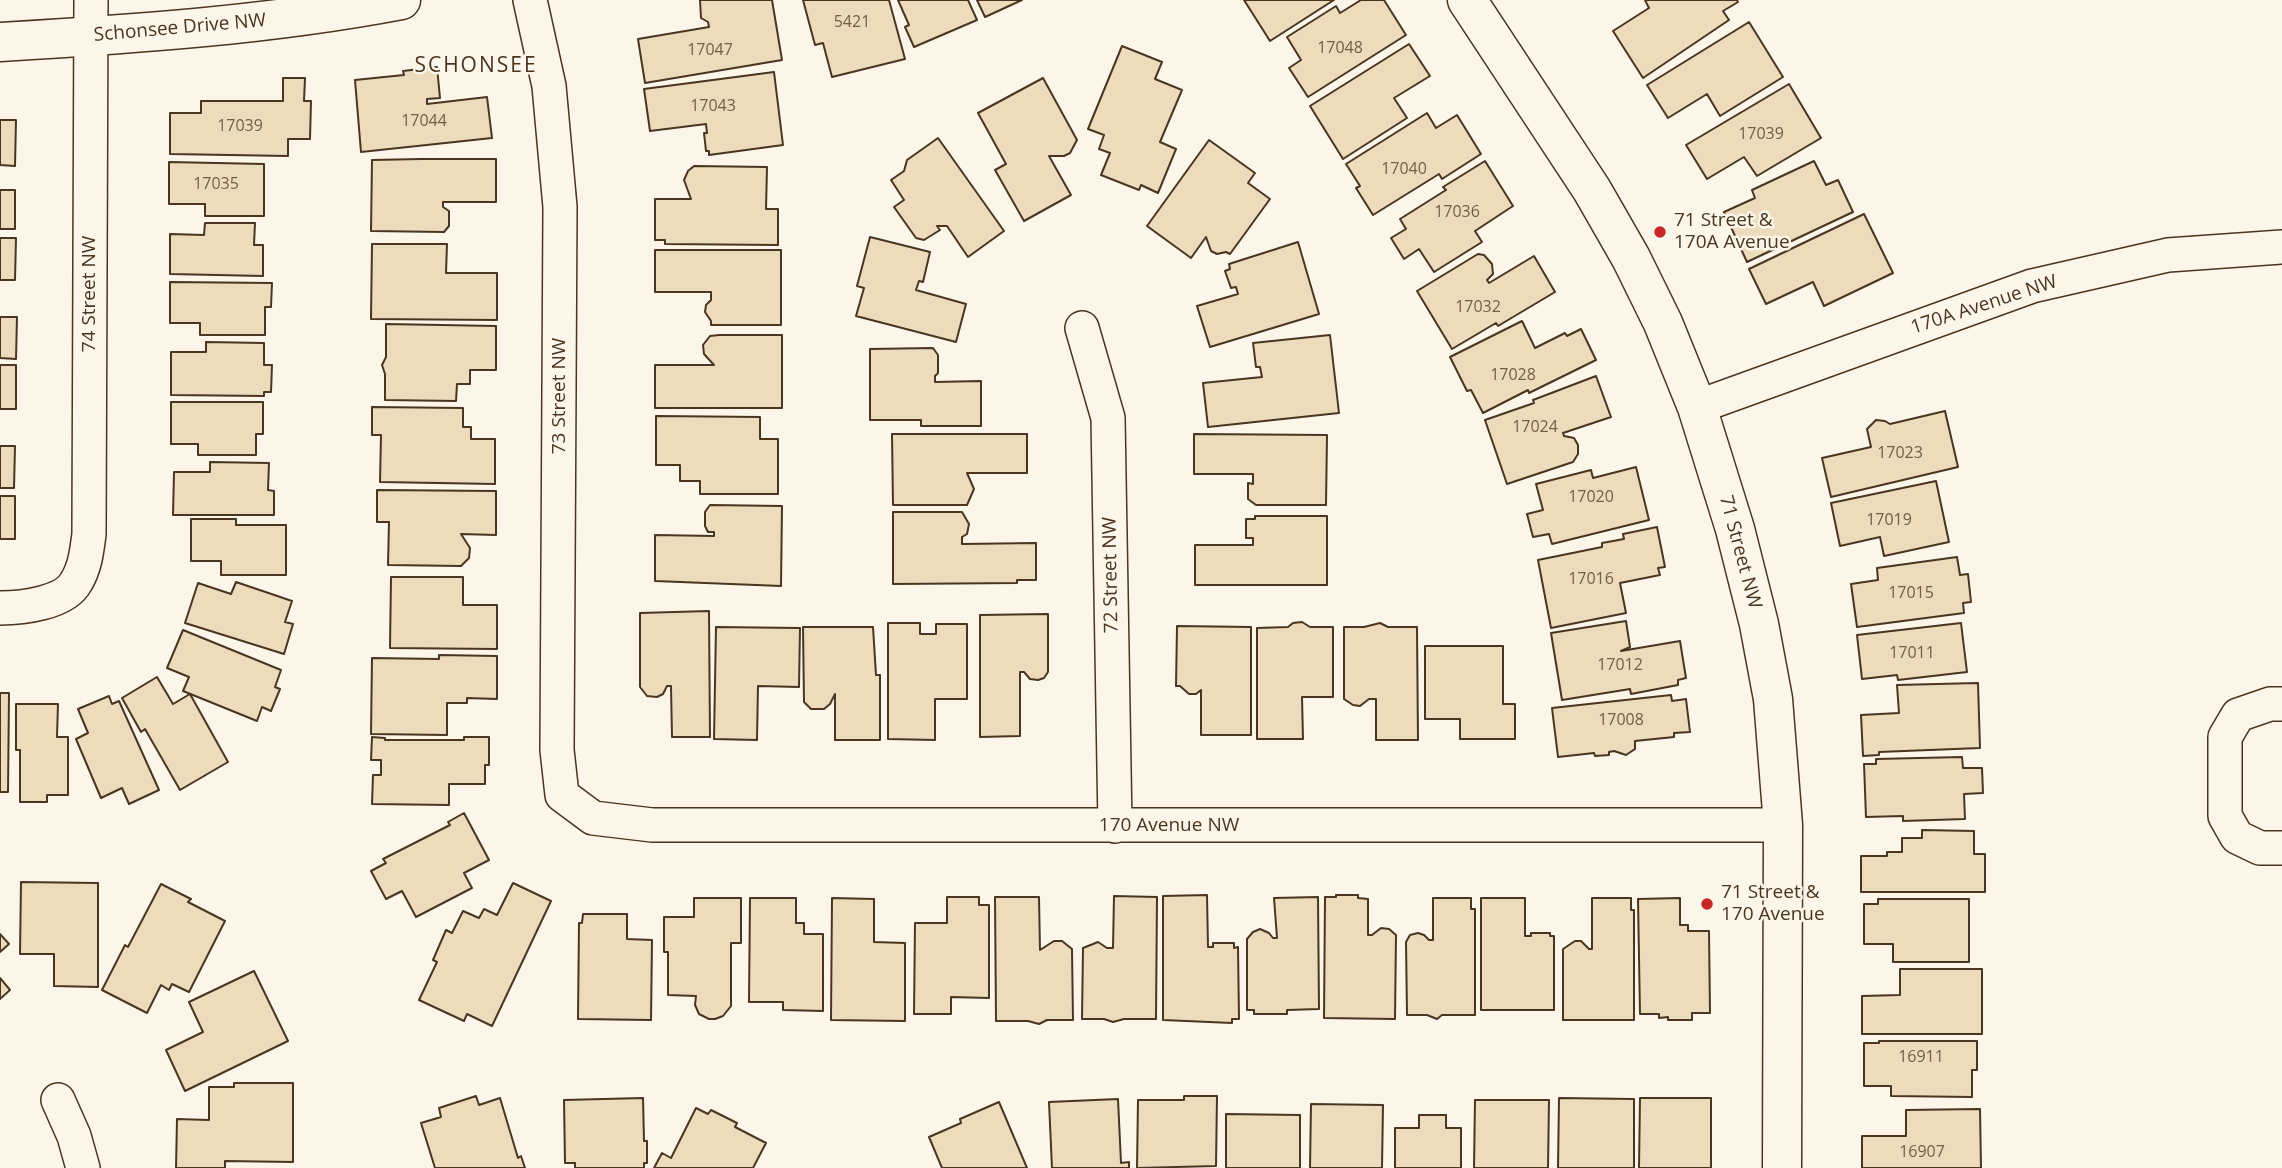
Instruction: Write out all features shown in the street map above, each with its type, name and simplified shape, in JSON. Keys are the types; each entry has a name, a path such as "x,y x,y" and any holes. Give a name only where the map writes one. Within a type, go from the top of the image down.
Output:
{"street":[{"name":"Schonsee Drive NW","path":"0,42 91,18 206,28 347,10 401,0"},
{"name":"73 Street NW","path":"530,0 549,86 560,207 557,750 562,795"},
{"name":"71 Street NW","path":"1467,0 1591,190 1631,258 1663,323 1697,407 1735,529 1759,624 1773,699 1783,825 1782,1168"},
{"name":"74 Street NW","path":"0,608 32,606 57,598 75,585 85,560 89,534 91,18"},
{"name":"170A Avenue NW","path":"1697,407 2032,286 2168,255 2282,247"},
{"name":"72 Street NW","path":"1082,328 1108,418 1115,826"},
{"path":"2282,704 2270,704 2238,715 2225,737 2225,816 2237,836 2260,848 2282,848"},
{"name":"170 Avenue NW","path":"562,795 593,818 652,825 1783,825"},
{"path":"58,1100 74,1136 83,1168"}],"building":[{"path":"700,0 772,0 782,60 645,83 638,39 709,27 708,22 701,18"},
{"path":"803,0 889,0 905,59 832,77 823,43 815,45"},
{"path":"898,0 968,0 977,20 914,47 905,27 909,25"},
{"path":"977,0 1022,0 985,17"},
{"path":"1244,0 1334,0 1270,41"},
{"path":"1361,0 1384,0 1406,35 1308,97 1289,68 1301,60 1287,37 1336,6 1340,13"},
{"path":"1645,0 1738,2 1723,11 1729,20 1643,78 1613,31 1649,8"},
{"path":"1749,22 1783,77 1720,116 1707,94 1668,118 1647,85"},
{"path":"1409,44 1430,76 1394,98 1407,118 1343,159 1310,106"},
{"path":"1122,46 1162,62 1155,79 1182,90 1160,142 1176,149 1158,193 1141,185 1139,190 1101,175 1110,153 1099,149 1104,135 1088,129"},
{"path":"437,67 440,98 427,99 427,104 487,97 492,138 361,152 355,80 404,75 403,71"},
{"path":"774,72 783,145 709,155 704,133 707,133 706,124 650,131 644,89"},
{"path":"283,78 305,78 304,101 311,101 310,139 288,139 288,156 170,154 170,113 201,113 201,101 283,101"},
{"path":"1043,78 1077,140 1070,153 1064,156 1049,156 1071,195 1024,221 995,170 1006,164 978,113"},
{"path":"1789,84 1821,138 1757,176 1744,157 1707,179 1686,145"},
{"path":"1427,113 1436,128 1457,115 1481,154 1442,179 1439,174 1373,215 1356,188 1360,186 1346,164"},
{"path":"0,120 16,120 15,166 0,165"},
{"path":"938,138 1004,231 968,257 947,226 937,226 940,230 924,240 916,238 894,207 904,200 891,180 904,171 907,160"},
{"path":"1209,140 1255,173 1248,183 1270,199 1230,254 1211,251 1206,237 1191,258 1147,226"},
{"path":"496,159 496,202 443,202 443,207 449,211 449,226 444,232 371,231 372,160"},
{"path":"1485,161 1513,206 1475,231 1482,242 1434,272 1419,249 1404,259 1391,238 1406,229 1400,219 1446,190 1443,187"},
{"path":"1814,161 1826,185 1838,180 1853,212 1747,262 1724,212 1755,198 1752,190"},
{"path":"169,162 264,164 264,216 205,216 205,204 169,204"},
{"path":"694,166 767,167 766,209 778,209 778,245 665,244 665,240 655,240 655,199 691,199 684,180"},
{"path":"0,190 15,190 15,229 0,229"},
{"path":"1864,214 1893,273 1824,306 1813,282 1766,304 1749,269"},
{"path":"205,223 255,223 254,245 263,245 263,276 170,274 170,234 204,235"},
{"path":"870,237 930,252 923,282 919,281 916,290 966,304 956,342 856,316 864,288 857,286"},
{"path":"0,238 16,238 15,280 0,280"},
{"path":"1298,242 1319,314 1210,347 1197,306 1238,294 1236,287 1231,288 1225,271 1230,269 1229,264"},
{"path":"372,244 447,244 446,273 497,273 497,320 371,319"},
{"path":"655,250 781,250 781,325 711,325 705,312 706,305 711,300 711,292 655,292"},
{"path":"1478,254 1484,255 1492,264 1493,274 1487,280 1489,283 1534,256 1555,292 1498,326 1496,323 1452,349 1417,291"},
{"path":"170,282 272,283 271,307 265,307 265,335 200,335 200,323 170,323"},
{"path":"0,317 17,317 16,359 0,358"},
{"path":"1522,321 1535,348 1565,333 1567,336 1581,329 1596,360 1483,413 1471,390 1467,391 1450,357"},
{"path":"386,324 496,326 496,370 470,370 470,384 457,384 456,401 385,400 385,374 382,365 386,357"},
{"path":"782,335 782,408 655,408 655,365 714,365 704,354 703,345 710,336"},
{"path":"1330,335 1339,413 1208,427 1203,383 1262,377 1260,367 1256,367 1253,343"},
{"path":"206,342 264,343 264,365 272,365 271,392 264,392 264,396 171,395 171,352 206,352"},
{"path":"933,348 938,355 935,382 981,381 981,426 921,426 921,420 870,420 870,349"},
{"path":"0,365 16,365 16,409 0,409"},
{"path":"1596,376 1611,417 1563,433 1564,436 1574,438 1578,445 1578,454 1573,462 1507,484 1485,420 1534,403 1533,400"},
{"path":"171,402 263,402 263,434 256,434 256,455 198,455 198,444 171,444"},
{"path":"372,407 463,408 463,427 471,427 471,439 495,439 495,484 380,482 381,435 372,435"},
{"path":"1945,411 1958,467 1831,497 1822,458 1871,447 1867,429 1876,420 1890,424"},
{"path":"656,416 760,417 760,439 778,439 778,494 700,494 700,481 680,481 680,465 656,465"},
{"path":"892,434 1027,434 1027,473 967,473 974,489 967,505 893,505"},
{"path":"1194,434 1327,435 1326,505 1256,505 1248,499 1248,483 1253,484 1253,474 1194,474"},
{"path":"0,446 15,446 14,488 0,488"},
{"path":"210,462 269,463 268,490 274,491 274,515 173,515 174,472 210,472"},
{"path":"1636,467 1649,520 1552,544 1549,534 1533,537 1527,514 1543,510 1536,484 1591,470 1593,478"},
{"path":"1936,481 1949,542 1884,556 1880,537 1840,546 1831,503"},
{"path":"377,490 496,491 496,535 461,534 470,548 469,558 461,566 388,565 389,522 377,522"},
{"path":"0,496 15,496 15,539 0,539"},
{"path":"710,505 782,506 781,586 655,581 655,535 714,536 714,532 708,532 705,526 705,512"},
{"path":"893,512 962,512 969,524 967,534 962,537 962,544 1036,543 1036,580 1017,580 1017,583 893,584"},
{"path":"1255,516 1327,516 1327,585 1195,585 1195,545 1253,545 1253,538 1246,538 1246,519 1255,519"},
{"path":"191,519 236,519 236,525 286,525 286,575 221,575 221,561 191,561"},
{"path":"1657,527 1665,567 1658,568 1660,575 1620,583 1626,613 1551,628 1538,560 1602,547 1602,543 1624,539 1623,534"},
{"path":"1957,557 1960,575 1968,574 1971,602 1963,603 1964,613 1857,627 1851,584 1878,580 1877,568"},
{"path":"391,577 463,577 463,605 497,605 497,649 390,648"},
{"path":"236,582 292,601 285,622 293,624 284,654 185,623 198,583 231,594"},
{"path":"709,611 710,737 672,737 671,686 667,686 663,694 657,697 647,696 640,687 640,613"},
{"path":"1048,614 1048,672 1044,678 1038,680 1030,679 1024,672 1020,672 1020,736 980,737 980,615"},
{"path":"1626,621 1630,647 1621,651 1680,641 1686,678 1678,680 1678,685 1631,694 1630,689 1562,700 1551,633"},
{"path":"1302,622 1310,627 1333,627 1333,697 1302,697 1303,739 1257,739 1257,628 1288,627"},
{"path":"888,623 920,623 920,634 936,634 936,624 967,624 967,699 935,699 935,740 888,739"},
{"path":"1380,623 1388,627 1417,627 1418,740 1376,740 1376,699 1369,699 1360,706 1344,699 1344,627 1364,627"},
{"path":"1961,623 1967,672 1898,680 1897,675 1862,679 1857,635"},
{"path":"1177,626 1251,627 1251,735 1201,735 1201,690 1196,694 1189,694 1176,686"},
{"path":"716,627 800,628 799,687 758,686 757,740 714,739"},
{"path":"803,627 873,627 876,675 880,675 880,740 835,740 835,694 824,709 811,709 804,702"},
{"path":"183,630 281,670 275,687 280,689 271,711 262,707 257,721 183,691 189,677 167,668"},
{"path":"1425,646 1503,646 1503,704 1515,704 1515,739 1460,739 1460,719 1425,719"},
{"path":"439,655 497,656 497,699 467,698 467,703 447,703 447,735 371,734 372,658 439,659"},
{"path":"157,677 173,704 190,694 228,762 180,790 145,729 141,732 122,698"},
{"path":"1978,683 1980,748 1879,752 1879,755 1863,756 1861,715 1899,713 1897,685"},
{"path":"0,693 9,693 8,792 0,792"},
{"path":"1671,695 1672,701 1686,699 1690,732 1674,733 1674,737 1635,741 1635,749 1626,755 1614,751 1609,752 1609,755 1595,756 1594,753 1558,757 1552,708"},
{"path":"109,696 112,704 119,701 159,790 129,804 122,788 101,798 76,739 88,733 78,709"},
{"path":"16,704 58,704 57,737 68,737 68,795 47,795 47,802 20,802 20,750 16,750"},
{"path":"372,737 385,740 464,740 464,737 489,737 489,765 485,765 485,784 449,784 449,805 372,804 373,775 381,775 381,760 371,760"},
{"path":"1962,757 1963,768 1982,768 1983,793 1964,794 1965,819 1903,821 1903,816 1866,817 1864,764 1876,764 1876,759"},
{"path":"464,813 489,860 464,873 472,888 416,917 402,891 386,899 371,871 386,863 383,859 450,825 448,822"},
{"path":"1922,830 1974,831 1974,854 1985,854 1985,892 1861,892 1861,856 1887,856 1887,852 1902,852 1902,838 1922,838"},
{"path":"21,882 98,883 98,987 54,986 54,954 20,954"},
{"path":"513,883 551,901 492,1026 467,1014 464,1021 419,1000 437,962 433,960 446,930 452,933 463,911 479,918 484,909 497,915"},
{"path":"161,884 225,921 189,992 172,984 169,990 161,985 147,1013 102,990"},
{"path":"1207,895 1208,947 1213,947 1213,943 1234,943 1234,948 1238,947 1239,1019 1232,1019 1232,1023 1163,1020 1163,896"},
{"path":"1358,895 1358,898 1368,899 1368,935 1381,928 1389,929 1396,935 1395,1019 1324,1018 1325,897"},
{"path":"1114,896 1157,897 1156,1019 1124,1019 1113,1022 1104,1019 1082,1019 1083,948 1098,942 1107,948 1113,948"},
{"path":"947,897 979,897 979,905 989,905 989,998 951,997 951,1014 914,1014 915,923 947,923"},
{"path":"995,897 1039,897 1040,950 1054,941 1062,941 1072,949 1073,1020 1047,1020 1039,1024 1028,1021 996,1021"},
{"path":"1318,897 1319,1009 1287,1010 1287,1014 1254,1014 1254,1010 1247,1010 1247,939 1260,929 1277,938 1274,898"},
{"path":"694,898 741,898 741,943 731,943 731,1006 723,1016 715,1019 699,1014 695,1005 696,996 668,995 668,952 664,952 664,917 694,917"},
{"path":"750,898 796,898 796,923 804,923 804,934 823,934 823,1011 783,1010 783,1002 749,1002"},
{"path":"832,898 874,899 874,942 905,943 905,1021 831,1020"},
{"path":"1433,898 1471,898 1471,909 1475,909 1475,1015 1442,1015 1437,1019 1427,1015 1407,1015 1406,942 1410,935 1418,933 1433,940"},
{"path":"1481,898 1525,898 1525,936 1531,936 1531,933 1550,933 1550,936 1554,936 1554,1010 1481,1010"},
{"path":"1592,898 1631,898 1631,910 1634,910 1634,1020 1563,1020 1563,949 1575,941 1581,941 1592,949"},
{"path":"1680,898 1680,925 1688,925 1688,931 1709,931 1710,1013 1692,1013 1692,1020 1668,1020 1668,1017 1659,1018 1659,1014 1640,1014 1638,899"},
{"path":"1878,899 1969,899 1969,962 1893,962 1893,944 1864,944 1864,904 1878,904"},
{"path":"583,914 627,914 627,939 652,940 651,1020 578,1019 579,923 582,923"},
{"path":"0,934 9,944 0,952"},
{"path":"1900,969 1982,969 1982,1034 1862,1034 1862,996 1900,995"},
{"path":"254,971 288,1041 185,1091 166,1050 203,1032 189,1002"},
{"path":"0,978 10,990 0,999"},
{"path":"1977,1041 1977,1070 1972,1070 1972,1097 1891,1096 1891,1086 1864,1086 1864,1043"},
{"path":"234,1083 293,1083 293,1162 225,1161 225,1168 176,1168 177,1119 209,1120 209,1087 234,1087"},
{"path":"476,1096 479,1105 500,1098 518,1158 521,1156 525,1168 435,1168 421,1123 441,1117 439,1108"},
{"path":"1184,1096 1217,1096 1216,1166 1137,1168 1138,1100 1184,1100"},
{"path":"643,1098 644,1141 647,1141 647,1163 644,1163 644,1168 575,1168 575,1163 565,1163 564,1100"},
{"path":"1559,1098 1634,1099 1634,1168 1558,1168"},
{"path":"1640,1098 1711,1098 1711,1168 1639,1168"},
{"path":"1118,1099 1121,1163 1129,1162 1129,1168 1052,1168 1049,1102"},
{"path":"1475,1100 1549,1100 1548,1168 1474,1168"},
{"path":"999,1102 1027,1168 942,1168 929,1137 961,1123 960,1119"},
{"path":"1311,1104 1383,1105 1382,1168 1310,1168"},
{"path":"696,1108 708,1114 711,1110 737,1123 735,1127 766,1143 753,1168 654,1168 662,1153 671,1158"},
{"path":"1980,1109 1981,1168 1862,1168 1862,1136 1906,1136 1906,1110"},
{"path":"1226,1114 1300,1115 1300,1168 1226,1168"},
{"path":"1419,1115 1446,1115 1446,1128 1461,1128 1461,1168 1395,1168 1395,1128 1419,1128"}],"place":[{"name":"71 Street & 170A Avenue","path":"1660,232"},
{"name":"71 Street & 170 Avenue","path":"1707,904"}],"district":[{"name":"SCHONSEE","path":"476,66"}]}
